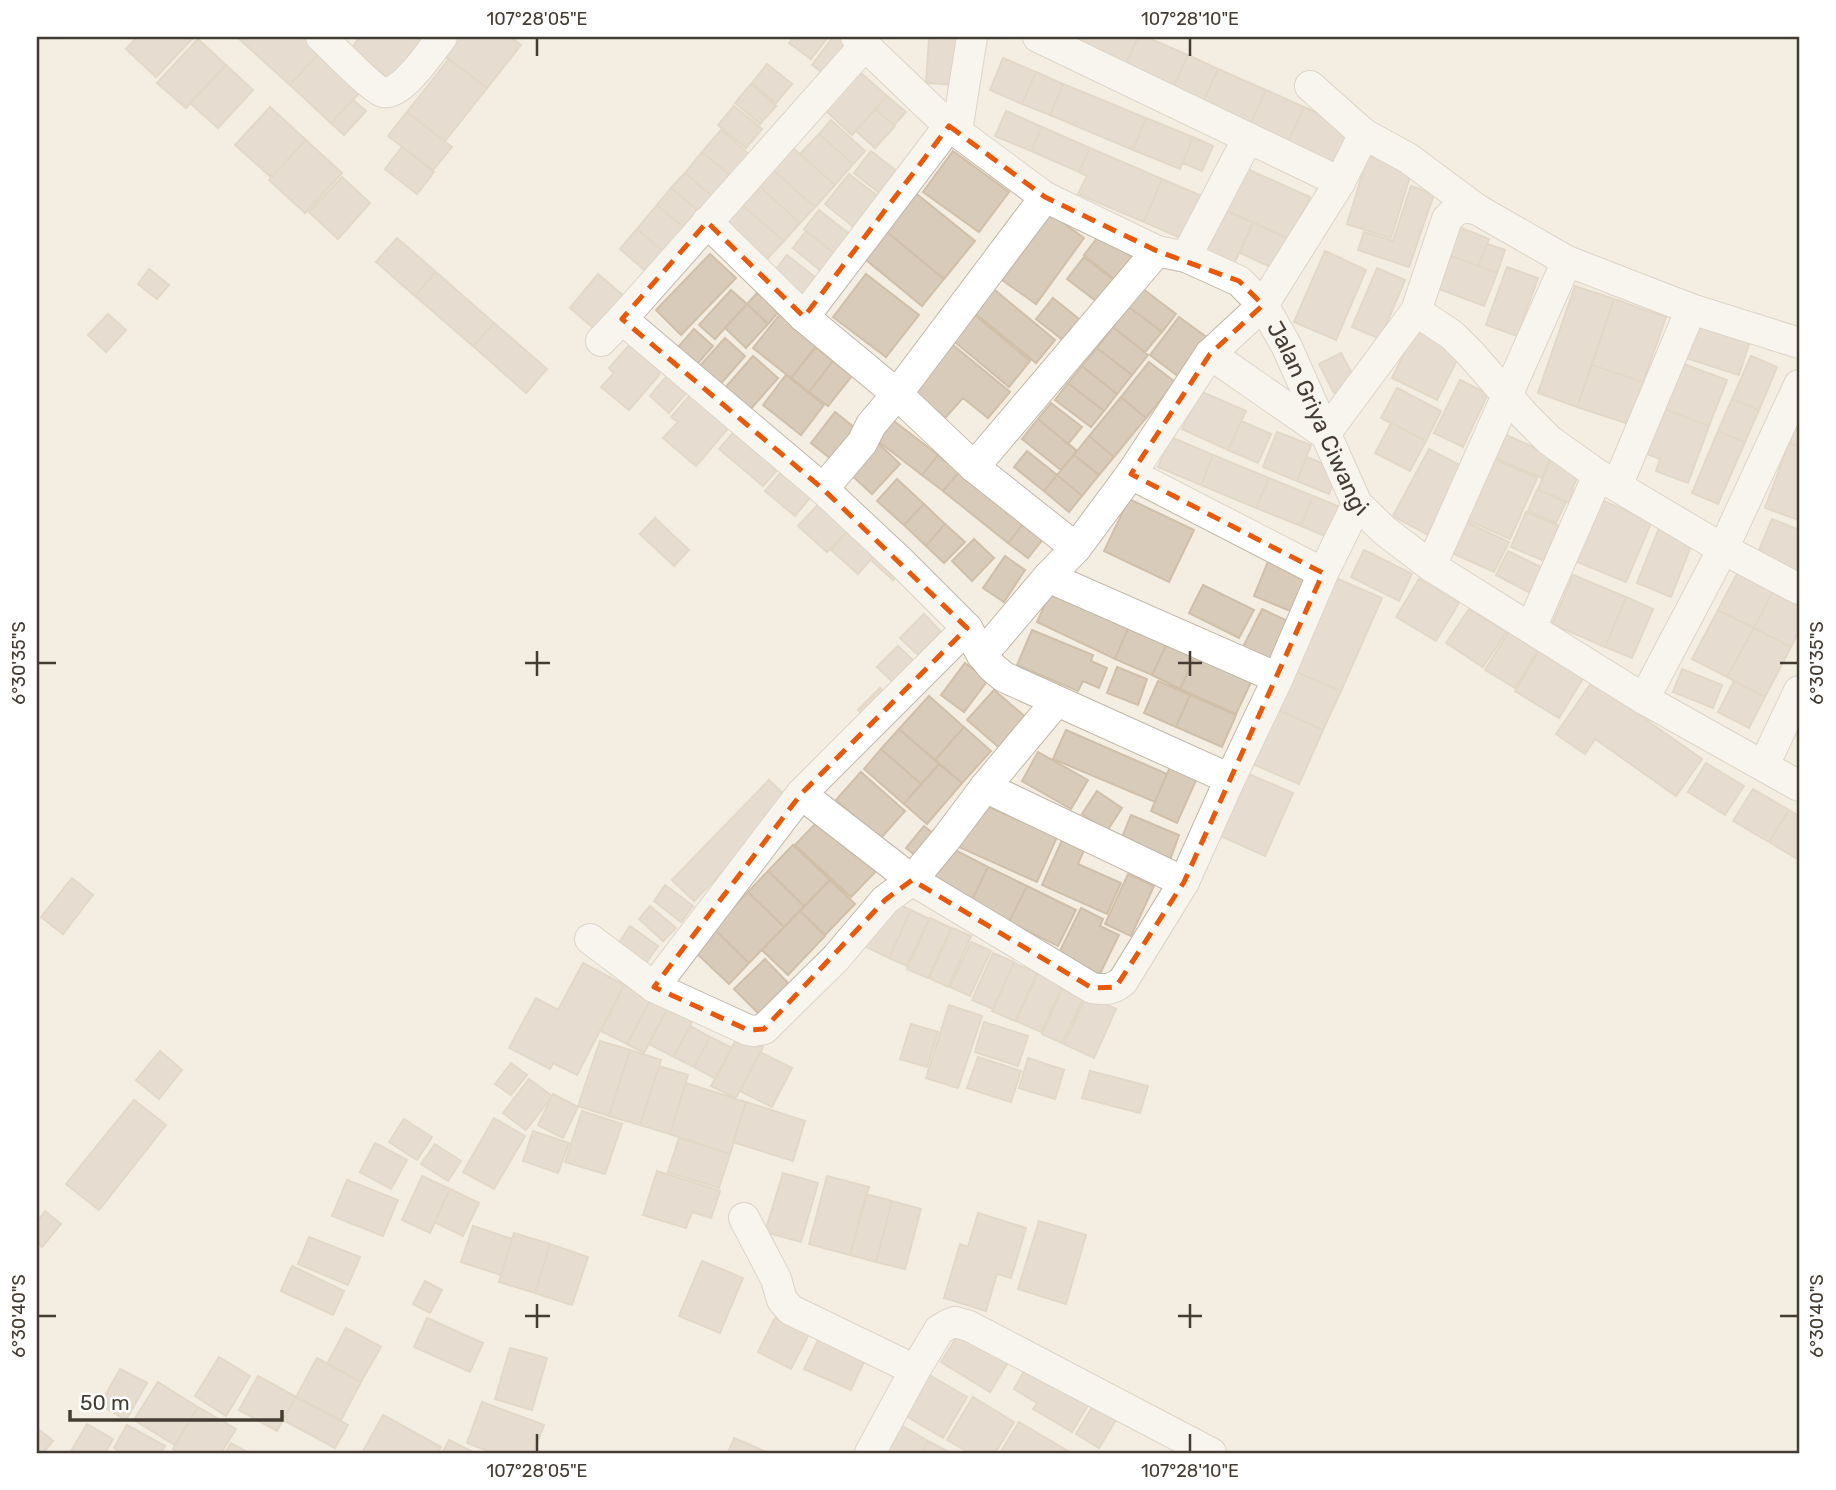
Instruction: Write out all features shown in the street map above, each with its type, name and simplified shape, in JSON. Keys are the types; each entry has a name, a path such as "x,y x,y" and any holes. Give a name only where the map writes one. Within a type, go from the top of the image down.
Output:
{"street":[{"path":"321,37 372,85 383,92 392,92 408,80 442,37"},
{"path":"804,317 953,129 972,37"},
{"path":"601,341 707,222 861,39"},
{"name":"Jalan Griya Ciwangi","path":"861,39 953,129 1045,197 1157,251 1186,257 1239,281 1264,305 1286,345 1356,504 1385,531 1431,566 1644,699 1799,786"},
{"path":"1051,40 1340,182"},
{"path":"1310,86 1364,134 1408,158 1478,210 1567,261 1691,309 1799,343"},
{"path":"982,655 1076,548 1131,474 1210,354 1264,305 1340,182 1364,134"},
{"path":"1186,257 1248,138"},
{"path":"823,489 862,443 871,425 1045,197"},
{"path":"1210,354 1325,435 1416,311 1447,219 1460,208 1478,210"},
{"path":"707,222 804,317 897,394 974,467 1076,548"},
{"path":"974,467 1157,251"},
{"path":"1431,566 1567,261"},
{"path":"1531,628 1608,480 1691,309"},
{"path":"1416,311 1452,335 1549,440 1608,480 1723,549 1799,589"},
{"path":"622,319 823,489 902,563 967,628 982,655 1004,677 1230,779"},
{"path":"1644,699 1723,549 1799,385"},
{"path":"1131,474 1323,573"},
{"path":"801,794 912,880 1091,988 1104,990 1116,987 1123,981 1184,882 1356,504"},
{"path":"1048,577 1278,678"},
{"path":"654,987 801,794 967,628"},
{"path":"1764,765 1799,691"},
{"path":"590,939 654,987 748,1030 764,1029 836,958 885,900 912,880 1056,702"},
{"path":"985,787 1184,882"},
{"path":"744,1218 776,1279 782,1300 791,1310 915,1370"},
{"path":"870,1453 939,1330 955,1322 969,1326 1211,1453"}],"highlighted area":[{"path":"949,126 1045,197 1157,251 1239,281 1263,305 1210,354 1131,474 1323,573 1184,882 1116,987 1092,988 912,880 885,900 764,1029 748,1030 654,987 801,794 967,628 823,489 622,319 707,222 804,317"}],"building":[{"path":"137,37 194,37 156,77 126,49"},
{"path":"237,37 306,37 321,51 290,85"},
{"path":"360,37 421,37 425,40 392,81 351,49"},
{"path":"450,37 510,37 521,45 487,88 439,52"},
{"path":"794,37 828,37 811,59 789,43"},
{"path":"833,37 846,37 856,44 830,78 812,65"},
{"path":"929,37 962,37 959,85 926,83"},
{"path":"1078,37 1138,37 1123,71 1073,48"},
{"path":"1138,37 1146,37 1188,55 1171,92 1123,71"},
{"path":"198,39 226,65 186,108 157,83"},
{"path":"321,51 363,89 331,123 290,85"},
{"path":"1188,55 1218,69 1201,106 1171,92"},
{"path":"1003,58 1036,72 1022,104 990,90"},
{"path":"449,59 487,88 445,141 407,112"},
{"path":"767,64 792,84 776,103 752,83"},
{"path":"226,65 253,90 218,128 190,103"},
{"path":"1218,69 1266,90 1249,127 1201,106"},
{"path":"860,72 887,96 852,135 826,111"},
{"path":"1036,72 1063,84 1050,115 1022,104"},
{"path":"751,84 776,106 760,124 735,103"},
{"path":"1063,84 1146,118 1133,150 1050,115"},
{"path":"1266,90 1304,107 1287,144 1249,127"},
{"path":"887,96 906,112 894,125 875,109"},
{"path":"353,100 366,111 344,135 331,123"},
{"path":"734,106 762,129 746,148 718,125"},
{"path":"270,107 306,140 271,177 235,145"},
{"path":"1304,107 1350,128 1333,165 1287,144"},
{"path":"875,109 895,126 875,148 856,131"},
{"path":"1006,111 1042,127 1031,151 995,136"},
{"path":"407,112 452,147 433,170 388,136"},
{"path":"1146,118 1193,137 1180,169 1133,150"},
{"path":"831,120 865,151 853,164 819,134"},
{"path":"1042,127 1090,148 1079,172 1031,151"},
{"path":"721,130 749,154 731,176 702,152"},
{"path":"819,134 853,164 835,185 800,154"},
{"path":"1193,137 1213,146 1202,171 1183,163"},
{"path":"306,140 342,173 305,213 269,180"},
{"path":"402,147 434,172 417,194 385,169"},
{"path":"793,148 835,185 815,207 773,170"},
{"path":"1090,148 1162,179 1144,222 1078,194 1087,176 1079,172"},
{"path":"871,151 899,173 882,195 854,173"},
{"path":"953,151 1009,192 979,232 923,192"},
{"path":"702,152 731,176 713,197 685,173"},
{"path":"1368,156 1412,170 1391,238 1347,224"},
{"path":"1245,168 1310,197 1291,240 1225,210"},
{"path":"773,170 815,207 800,223 759,186"},
{"path":"685,173 713,197 700,212 671,188"},
{"path":"849,174 879,197 855,228 825,204"},
{"path":"342,177 370,203 338,239 309,212"},
{"path":"1162,179 1204,197 1185,240 1144,222"},
{"path":"759,186 800,223 784,241 742,205"},
{"path":"1411,186 1434,194 1409,267 1358,250 1364,232 1393,241"},
{"path":"671,188 700,212 686,229 657,205"},
{"path":"913,191 975,241 944,279 882,228"},
{"path":"657,205 686,229 665,253 637,229"},
{"path":"742,205 784,241 767,259 726,223"},
{"path":"819,210 852,236 837,255 804,229"},
{"path":"1225,210 1253,222 1234,264 1206,252"},
{"path":"1051,214 1084,238 1036,304 1002,280"},
{"path":"1253,222 1291,240 1277,270 1240,253"},
{"path":"1459,227 1489,239 1478,266 1449,255"},
{"path":"882,228 944,279 922,306 860,255"},
{"path":"637,229 665,253 648,273 620,249"},
{"path":"806,231 835,254 821,271 793,248"},
{"path":"1101,233 1138,262 1120,284 1084,255"},
{"path":"397,238 436,272 415,296 376,262"},
{"path":"1487,244 1505,250 1497,273 1478,266"},
{"path":"1325,251 1366,270 1336,340 1294,322"},
{"path":"710,254 736,278 681,335 656,310"},
{"path":"787,255 816,278 801,297 772,274"},
{"path":"1449,255 1497,273 1484,306 1436,288"},
{"path":"1084,257 1121,286 1104,307 1067,279"},
{"path":"1507,267 1538,278 1517,336 1486,325"},
{"path":"1377,268 1405,280 1380,339 1352,327"},
{"path":"149,269 169,285 157,299 138,284"},
{"path":"436,272 494,323 473,346 415,296"},
{"path":"598,274 625,297 597,331 570,308"},
{"path":"866,274 919,315 886,357 833,317"},
{"path":"990,286 1055,340 1036,363 970,309"},
{"path":"1575,286 1614,299 1577,407 1538,393"},
{"path":"1143,289 1176,314 1162,332 1129,307"},
{"path":"731,290 747,304 715,339 699,325"},
{"path":"759,291 780,310 768,324 747,304"},
{"path":"1053,298 1084,323 1068,344 1036,319"},
{"path":"1614,299 1666,317 1643,382 1592,365"},
{"path":"747,304 768,324 746,348 725,328"},
{"path":"1129,307 1162,332 1145,352 1113,327"},
{"path":"970,311 1030,361 1009,387 949,337"},
{"path":"781,313 819,342 791,378 753,348"},
{"path":"108,314 126,330 106,352 88,335"},
{"path":"1179,317 1212,341 1183,380 1150,355"},
{"path":"494,323 547,369 526,393 473,346"},
{"path":"1697,324 1750,341 1739,375 1686,358"},
{"path":"1113,327 1148,355 1132,375 1097,348"},
{"path":"694,329 713,346 692,370 673,353"},
{"path":"1416,330 1461,352 1437,400 1392,378"},
{"path":"725,338 745,356 718,387 697,369"},
{"path":"947,340 1010,392 988,418 963,398 945,418 913,391"},
{"path":"631,343 662,370 629,410 601,387 614,373 609,368"},
{"path":"816,347 833,361 809,392 791,378"},
{"path":"1097,348 1132,375 1117,394 1082,366"},
{"path":"1341,353 1356,381 1334,393 1319,364"},
{"path":"753,356 778,378 749,411 724,389"},
{"path":"1751,356 1777,367 1759,410 1732,399"},
{"path":"833,361 852,376 828,406 809,392"},
{"path":"1149,362 1175,382 1146,418 1121,397"},
{"path":"1681,363 1727,380 1709,426 1664,409"},
{"path":"1592,365 1643,382 1629,424 1577,407"},
{"path":"1082,366 1117,394 1104,411 1068,383"},
{"path":"672,370 692,386 669,413 650,396"},
{"path":"786,375 824,405 801,435 763,405"},
{"path":"1460,380 1488,394 1463,447 1434,433"},
{"path":"1068,383 1104,411 1091,427 1055,400"},
{"path":"698,386 737,418 696,466 663,438 678,422 671,417"},
{"path":"1397,388 1441,411 1426,441 1381,418"},
{"path":"1200,391 1246,411 1228,450 1182,429"},
{"path":"1121,397 1146,418 1114,457 1089,436"},
{"path":"1732,399 1759,410 1745,442 1718,431"},
{"path":"1051,403 1082,427 1068,444 1038,419"},
{"path":"1664,409 1709,426 1688,483 1656,471 1660,459 1647,454"},
{"path":"835,412 860,432 836,463 811,443"},
{"path":"1799,415 1799,447 1789,443"},
{"path":"890,418 938,455 922,475 874,438"},
{"path":"1038,419 1077,451 1061,470 1022,439"},
{"path":"1241,421 1271,434 1258,463 1228,450"},
{"path":"1391,423 1426,441 1410,471 1375,453"},
{"path":"741,424 785,461 763,486 719,449"},
{"path":"1718,431 1745,442 1718,504 1692,493"},
{"path":"1277,432 1311,445 1297,481 1263,467"},
{"path":"1504,434 1551,455 1542,478 1494,457"},
{"path":"1089,436 1114,457 1099,475 1074,455"},
{"path":"1171,437 1213,455 1201,485 1158,467"},
{"path":"877,442 900,464 872,494 849,473"},
{"path":"1789,443 1799,447 1799,520 1765,508"},
{"path":"1429,449 1465,468 1428,535 1393,516"},
{"path":"1027,451 1057,475 1044,491 1014,467"},
{"path":"938,455 959,472 943,491 922,475"},
{"path":"1074,455 1099,475 1082,496 1057,475"},
{"path":"1213,455 1269,478 1256,508 1201,485"},
{"path":"1307,457 1339,470 1329,494 1297,481"},
{"path":"1494,459 1537,478 1510,539 1467,520"},
{"path":"1551,459 1580,472 1572,489 1586,496 1581,508 1538,489"},
{"path":"784,469 813,494 795,516 765,491"},
{"path":"959,472 1024,523 1008,543 943,491"},
{"path":"1057,475 1082,496 1069,512 1044,491"},
{"path":"1269,478 1313,496 1301,526 1256,508"},
{"path":"897,479 924,504 904,525 877,501"},
{"path":"1537,490 1566,502 1556,523 1528,511"},
{"path":"1313,496 1340,507 1327,537 1301,526"},
{"path":"823,499 852,526 827,552 798,526"},
{"path":"1129,499 1194,530 1169,582 1104,551"},
{"path":"1601,500 1652,521 1626,582 1575,561"},
{"path":"924,504 945,524 926,546 904,525"},
{"path":"1526,512 1559,526 1544,561 1511,547"},
{"path":"655,518 689,550 674,566 640,534"},
{"path":"1772,519 1799,530 1799,580 1754,562"},
{"path":"1466,522 1509,542 1494,572 1452,553"},
{"path":"1024,523 1044,538 1028,558 1008,543"},
{"path":"945,524 965,542 944,563 926,546"},
{"path":"852,526 879,550 858,574 831,550"},
{"path":"1659,528 1693,541 1671,597 1637,583"},
{"path":"974,539 994,558 972,581 952,561"},
{"path":"879,550 902,571 893,580 871,560"},
{"path":"1364,550 1412,574 1399,601 1351,577"},
{"path":"1508,551 1549,571 1536,596 1496,575"},
{"path":"1005,556 1025,570 1004,602 983,588"},
{"path":"1269,559 1311,575 1295,613 1254,596"},
{"path":"1740,568 1775,587 1754,628 1718,610"},
{"path":"1573,575 1626,597 1605,647 1552,624"},
{"path":"1331,576 1382,598 1341,691 1289,669"},
{"path":"1419,579 1459,603 1436,641 1396,617"},
{"path":"1203,585 1254,610 1239,638 1189,613"},
{"path":"1053,586 1131,622 1115,659 1037,622"},
{"path":"1775,587 1799,599 1799,631 1791,647 1754,628"},
{"path":"1626,597 1653,609 1632,658 1605,647"},
{"path":"1262,609 1294,624 1275,665 1242,649"},
{"path":"1469,609 1506,632 1483,667 1446,643"},
{"path":"1718,610 1754,628 1727,677 1692,659"},
{"path":"924,614 941,632 918,655 900,638"},
{"path":"1131,622 1169,639 1152,675 1115,659"},
{"path":"1754,628 1791,647 1765,697 1727,677"},
{"path":"1032,630 1093,655 1091,661 1107,668 1099,688 1083,681 1078,691 1017,665"},
{"path":"1509,631 1539,649 1515,688 1485,670"},
{"path":"1169,639 1197,652 1180,689 1152,675"},
{"path":"898,646 916,663 895,684 877,667"},
{"path":"1540,650 1584,677 1559,718 1515,691"},
{"path":"1197,652 1253,678 1236,714 1180,689"},
{"path":"965,663 988,680 964,712 941,695"},
{"path":"1117,667 1147,679 1138,705 1107,693"},
{"path":"1289,669 1341,691 1323,730 1272,707"},
{"path":"1682,669 1722,685 1713,708 1673,692"},
{"path":"1158,681 1190,695 1176,727 1144,713"},
{"path":"1734,681 1765,697 1749,728 1718,712"},
{"path":"1592,682 1702,759 1676,796 1595,739 1585,754 1556,734"},
{"path":"880,688 889,697 868,719 858,710"},
{"path":"994,690 1028,719 1002,750 967,720"},
{"path":"1190,695 1236,715 1222,747 1176,727"},
{"path":"929,696 964,727 935,760 899,729"},
{"path":"1272,707 1323,730 1299,784 1248,762"},
{"path":"964,727 991,751 962,783 935,760"},
{"path":"899,729 939,764 921,784 881,749"},
{"path":"1066,730 1167,774 1155,802 1053,759"},
{"path":"881,749 921,784 904,804 864,769"},
{"path":"1038,752 1088,780 1071,809 1022,781"},
{"path":"1706,763 1744,786 1725,815 1688,792"},
{"path":"939,764 962,783 927,824 904,804"},
{"path":"1170,767 1197,778 1177,823 1151,811"},
{"path":"861,772 905,811 880,839 836,800"},
{"path":"1244,772 1293,793 1265,856 1216,834"},
{"path":"769,780 791,801 694,901 672,880"},
{"path":"1753,789 1789,810 1769,842 1733,821"},
{"path":"1097,791 1122,808 1107,831 1082,814"},
{"path":"979,803 1057,837 1037,882 959,847"},
{"path":"1789,810 1799,816 1799,860 1769,842"},
{"path":"1131,815 1179,835 1170,860 1121,840"},
{"path":"823,816 879,868 851,897 795,845"},
{"path":"924,826 940,839 923,861 906,848"},
{"path":"1062,840 1084,850 1078,864 1121,883 1107,914 1042,885"},
{"path":"793,845 830,880 804,906 768,871"},
{"path":"949,847 988,867 971,902 931,883"},
{"path":"988,867 1027,886 1009,922 971,902"},
{"path":"768,871 804,906 784,927 748,892"},
{"path":"1128,874 1154,886 1131,936 1105,924"},
{"path":"72,878 93,895 63,934 41,917"},
{"path":"830,880 855,904 825,935 800,911"},
{"path":"665,885 693,906 681,922 654,901"},
{"path":"1027,886 1076,910 1058,946 1009,922"},
{"path":"748,892 784,927 749,963 713,928"},
{"path":"889,900 911,910 889,958 866,947"},
{"path":"650,906 676,928 663,941 639,919"},
{"path":"1081,908 1103,919 1100,926 1119,935 1098,978 1056,959"},
{"path":"911,910 929,919 907,966 889,958"},
{"path":"800,911 825,936 788,975 762,950"},
{"path":"930,918 951,928 928,978 907,969"},
{"path":"630,926 658,946 644,966 616,947"},
{"path":"713,928 749,963 729,984 692,949"},
{"path":"952,928 971,936 948,987 929,978"},
{"path":"971,942 991,951 970,996 950,987"},
{"path":"993,953 1014,962 993,1009 972,1000"},
{"path":"765,959 789,984 759,1014 734,989"},
{"path":"583,963 624,985 577,1075 553,1063 550,1069 509,1048 536,998 558,1010"},
{"path":"1014,963 1037,973 1015,1021 992,1011"},
{"path":"1038,973 1063,985 1041,1032 1016,1021"},
{"path":"624,985 651,999 627,1044 601,1031"},
{"path":"1064,985 1085,994 1062,1043 1042,1034"},
{"path":"1086,996 1116,1009 1094,1058 1064,1044"},
{"path":"651,999 668,1007 644,1053 627,1044"},
{"path":"949,1005 982,1016 958,1088 926,1078"},
{"path":"668,1007 693,1020 674,1057 649,1044"},
{"path":"984,1022 1028,1036 1018,1066 975,1052"},
{"path":"911,1024 938,1032 927,1067 900,1059"},
{"path":"690,1026 710,1037 694,1067 674,1057"},
{"path":"739,1034 763,1047 736,1098 711,1086"},
{"path":"710,1037 732,1048 716,1079 694,1067"},
{"path":"600,1041 630,1050 609,1116 578,1106"},
{"path":"630,1050 661,1060 640,1125 609,1116"},
{"path":"160,1051 182,1070 159,1099 136,1080"},
{"path":"760,1052 792,1068 772,1107 740,1091"},
{"path":"978,1057 1021,1071 1011,1102 967,1088"},
{"path":"1028,1058 1064,1070 1055,1099 1019,1088"},
{"path":"511,1063 527,1075 511,1095 495,1084"},
{"path":"659,1066 688,1075 670,1134 640,1125"},
{"path":"1090,1071 1148,1086 1140,1113 1082,1098"},
{"path":"529,1079 552,1096 526,1130 503,1113"},
{"path":"686,1083 746,1102 730,1154 670,1134"},
{"path":"553,1094 578,1107 563,1138 538,1125"},
{"path":"134,1100 166,1125 99,1210 66,1184"},
{"path":"746,1102 805,1121 793,1161 733,1142"},
{"path":"582,1111 622,1124 605,1174 565,1162"},
{"path":"494,1118 525,1136 494,1189 463,1172"},
{"path":"404,1119 432,1137 417,1160 389,1142"},
{"path":"533,1131 569,1143 558,1173 523,1161"},
{"path":"679,1138 730,1154 719,1188 668,1172"},
{"path":"375,1143 407,1160 391,1189 360,1172"},
{"path":"435,1144 461,1161 448,1181 421,1164"},
{"path":"657,1171 720,1191 711,1218 692,1212 686,1228 643,1215"},
{"path":"783,1173 818,1183 801,1242 765,1232"},
{"path":"422,1176 450,1189 430,1233 402,1220"},
{"path":"827,1176 869,1187 850,1255 809,1244"},
{"path":"347,1180 398,1200 383,1236 332,1216"},
{"path":"450,1189 479,1203 463,1236 434,1222"},
{"path":"866,1194 892,1201 876,1262 850,1255"},
{"path":"892,1201 921,1209 905,1269 876,1262"},
{"path":"45,1211 61,1224 42,1247 37,1243 37,1222"},
{"path":"978,1213 1026,1228 1011,1278 997,1274 986,1311 944,1298 960,1244 968,1247"},
{"path":"1039,1221 1086,1235 1066,1304 1018,1289"},
{"path":"473,1226 512,1239 501,1275 461,1262"},
{"path":"514,1233 550,1244 535,1293 499,1282"},
{"path":"309,1237 360,1257 348,1285 298,1264"},
{"path":"550,1244 588,1257 572,1305 535,1293"},
{"path":"702,1261 743,1278 720,1333 679,1316"},
{"path":"292,1266 344,1291 333,1315 281,1291"},
{"path":"425,1281 442,1290 430,1313 413,1304"},
{"path":"427,1318 483,1343 470,1372 414,1347"},
{"path":"775,1318 809,1334 791,1369 758,1352"},
{"path":"963,1327 1012,1356 990,1392 941,1362"},
{"path":"346,1328 381,1347 361,1382 327,1364"},
{"path":"822,1332 868,1353 851,1390 804,1369"},
{"path":"510,1348 547,1358 532,1410 495,1399"},
{"path":"219,1357 250,1376 226,1416 195,1396"},
{"path":"317,1358 361,1382 341,1420 296,1397"},
{"path":"1031,1359 1093,1397 1072,1432 1033,1409 1037,1403 1014,1389"},
{"path":"120,1369 147,1383 126,1420 100,1405"},
{"path":"926,1373 967,1397 943,1438 901,1413"},
{"path":"258,1376 296,1397 277,1431 239,1410"},
{"path":"158,1382 198,1407 175,1445 134,1420"},
{"path":"1099,1396 1122,1410 1099,1448 1076,1434"},
{"path":"296,1397 348,1425 335,1448 283,1420"},
{"path":"973,1397 1014,1422 995,1453 970,1453 947,1440"},
{"path":"482,1402 544,1425 533,1453 494,1453 467,1443"},
{"path":"198,1407 236,1429 221,1453 180,1453 173,1449"},
{"path":"383,1415 441,1447 438,1453 362,1453"},
{"path":"894,1421 928,1441 921,1453 875,1453"},
{"path":"1019,1422 1071,1453 1000,1453"},
{"path":"87,1424 113,1439 105,1453 70,1453"},
{"path":"127,1425 165,1446 161,1453 122,1453 114,1448"},
{"path":"37,1428 53,1441 43,1453 37,1453"},
{"path":"734,1438 769,1453 728,1453"},
{"path":"449,1440 473,1452 442,1453"},
{"path":"928,1441 951,1453 921,1453"},
{"path":"231,1443 249,1453 225,1453"}]}
